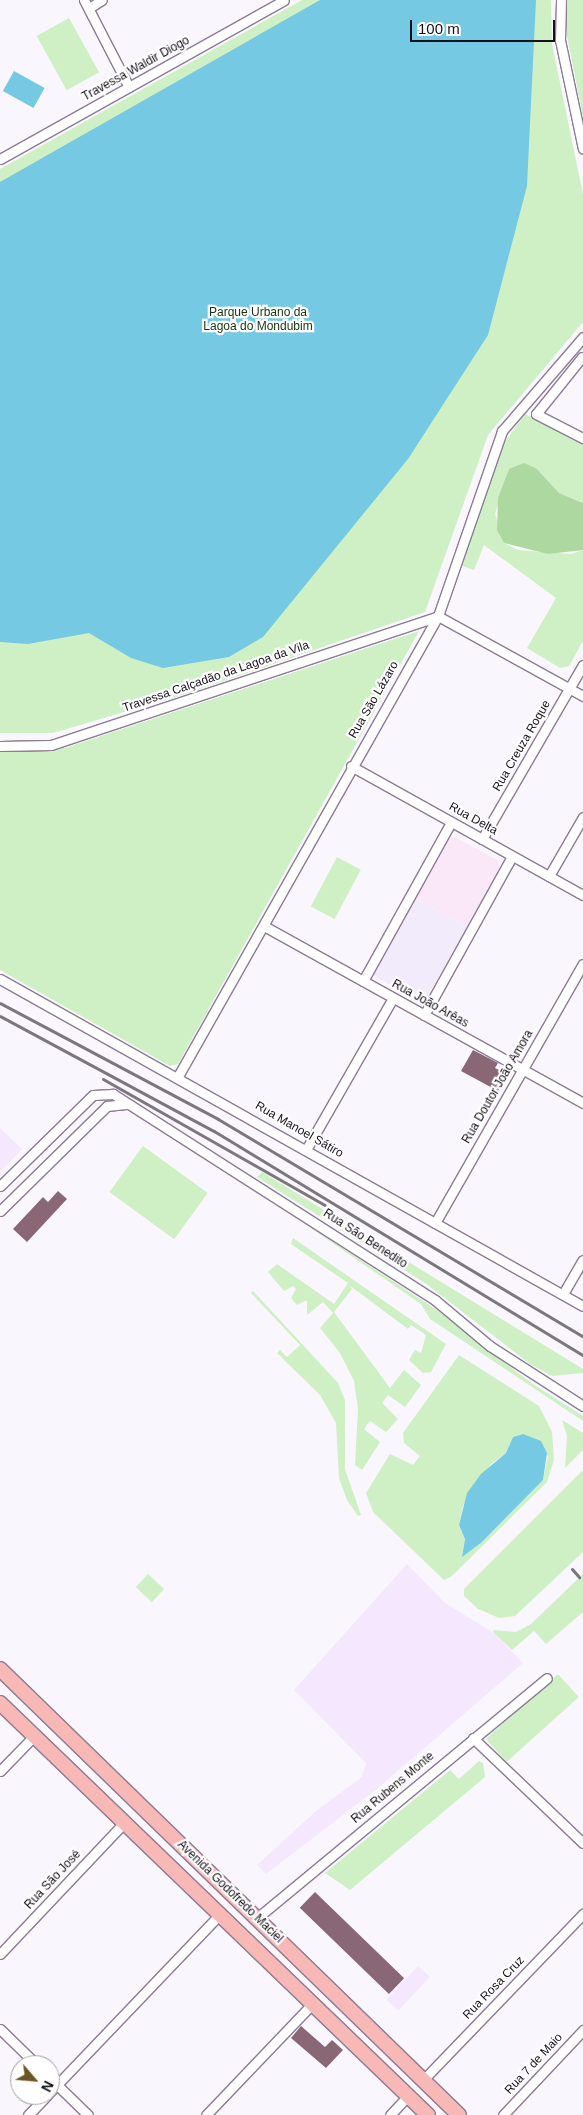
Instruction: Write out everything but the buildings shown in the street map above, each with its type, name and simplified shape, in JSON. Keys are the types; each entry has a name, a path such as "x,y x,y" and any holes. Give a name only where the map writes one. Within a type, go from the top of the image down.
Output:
{"main road":[{"name":"Avenida Godofredo Maciel","path":"0,1669 459,2115"},
{"name":"Avenida Godofredo Maciel","path":"0,1704 428,2115"},
{"path":"347,2038 363,2022"},
{"path":"368,2058 384,2042"}],"street":[{"path":"102,0 86,4 129,87"},
{"name":"Travessa Waldir Diogo","path":"0,159 284,0"},
{"path":"561,0 560,40 583,149"},
{"name":"Rua São Lázaro","path":"178,1078 264,926 351,766 438,616 502,432 583,337"},
{"path":"582,357 536,414 583,438"},
{"path":"438,616 583,696"},
{"name":"Travessa Calçadão da Lagoa da Vila","path":"0,746 51,745 70,740 438,616"},
{"name":"Rua Creuza Roque","path":"482,839 583,665"},
{"name":"Rua Delta","path":"351,766 583,895"},
{"path":"549,876 583,817"},
{"path":"363,981 451,822"},
{"path":"424,1015 512,856"},
{"name":"Rua João Arêas","path":"264,926 583,1103"},
{"name":"Rua Doutor João Amora","path":"435,1223 583,964"},
{"name":"Rua Manoel Sátiro","path":"0,979 307,1148 583,1306"},
{"path":"307,1148 393,998"},
{"name":"Rua São Benedito","path":"0,1186 93,1095 107,1093 435,1300 490,1346 583,1406"},
{"path":"0,1211 38,1171 107,1106 126,1104"},
{"path":"26,1160 38,1171"},
{"path":"563,1294 583,1260"},
{"name":"Rua Rubens Monte","path":"257,1918 547,1678"},
{"path":"0,1770 34,1736"},
{"path":"473,1738 583,1843"},
{"name":"Rua São José","path":"0,1954 124,1823"},
{"path":"60,2074 220,1914"},
{"name":"Rua Rosa Cruz","path":"424,2080 583,1914"},
{"path":"206,2115 312,2004"},
{"path":"0,2029 27,2055"},
{"name":"Rua 7 de Maio","path":"503,2115 583,2030"},
{"path":"60,2088 88,2115"},
{"path":"390,2115 408,2096"},
{"path":"28,2115 38,2105"}],"shaded area":[{"path":"455,837 497,860 500,869 467,927 416,898 448,839"},
{"path":"416,898 467,928 423,1004 372,974"},
{"path":"0,1128 22,1149 0,1172"},
{"path":"407,1564 445,1603 494,1633 523,1663 378,1788 266,1874 257,1865 316,1811 362,1777 366,1763 294,1690"},
{"path":"418,1966 430,1977 398,2011 387,2000"}],"green space":[{"name":"Parque Urbano da Lagoa do Mondubim","path":"302,0 551,0 552,44 583,194 583,322 488,435 425,612 182,695 53,733 0,733 0,169"},
{"path":"567,0 583,0 583,117 567,36"},
{"path":"69,18 99,72 67,90 37,36"},
{"path":"525,414 583,441 583,503 559,493 537,469 509,469 495,514 504,543 518,550 571,554 583,550 583,641 569,666 560,668 527,648 556,598 484,545 474,570 462,566 501,447"},
{"path":"524,463 537,469 559,493 583,503 583,550 548,554 504,543 497,530 498,498 509,469"},
{"path":"419,631 178,1064 170,1066 0,970 0,751 65,748"},
{"path":"337,857 361,870 335,919 311,906"},
{"path":"143,1146 208,1193 174,1239 109,1192"},
{"path":"262,1172 583,1369 583,1373 552,1376 530,1364 425,1283 257,1177"},
{"path":"292,1215 437,1310 530,1382 583,1416 583,1421 430,1319 421,1304"},
{"path":"293,1238 446,1344 431,1372 423,1373 409,1360 415,1350 421,1353 426,1335 411,1325 408,1329 349,1285 352,1289 334,1312 390,1388 404,1370 421,1385 405,1407 388,1395 382,1403 398,1419 386,1432 370,1421 364,1429 380,1442 362,1470 355,1465 358,1409 354,1381 340,1353 320,1328 333,1313 323,1302 307,1315 307,1300 297,1305 291,1298 296,1289 293,1286 284,1291 268,1272 277,1264 334,1304 348,1283 291,1244"},
{"path":"253,1291 338,1383 345,1400 345,1469 361,1515 358,1516 347,1500 339,1478 336,1423 320,1395 277,1353 280,1350 287,1357 300,1345 251,1293"},
{"path":"459,1355 539,1406 552,1432 554,1460 547,1482 452,1576 444,1580 373,1512 366,1493 390,1454 413,1465 420,1456 404,1443 403,1433","holes":["523,1434 548,1456 543,1480 482,1542 462,1556 465,1539 459,1525 463,1506 491,1464 506,1453 513,1437"]},
{"path":"562,1420 583,1433 583,1450 565,1468 567,1436"},
{"path":"583,1470 583,1552 515,1616 499,1618 478,1609 464,1596 464,1589"},
{"path":"148,1574 164,1589 152,1602 136,1587"},
{"path":"583,1574 583,1612 546,1644 534,1631 512,1650 494,1633 493,1630 516,1632 531,1624"},
{"path":"558,1674 579,1697 507,1762 486,1739"},
{"path":"479,1761 483,1763 485,1777 350,1890 325,1873 450,1770 459,1779"}],"water":[{"name":"Parque Urbano da Lagoa do Mondubim","path":"320,0 536,0 527,186 488,335 408,459 263,637 229,657 163,668 131,658 89,633 28,644 0,642 0,182"},
{"path":"14,71 45,88 33,108 3,91"},
{"path":"523,1434 541,1441 547,1453 543,1480 482,1542 462,1557 465,1539 459,1525 467,1493 481,1474 506,1453 513,1437"}],"railway":[{"path":"0,1003 218,1119 583,1337"},
{"path":"0,1016 214,1131 583,1355"},
{"path":"103,1079 325,1205"},
{"path":"572,1569 579,1577"}]}
